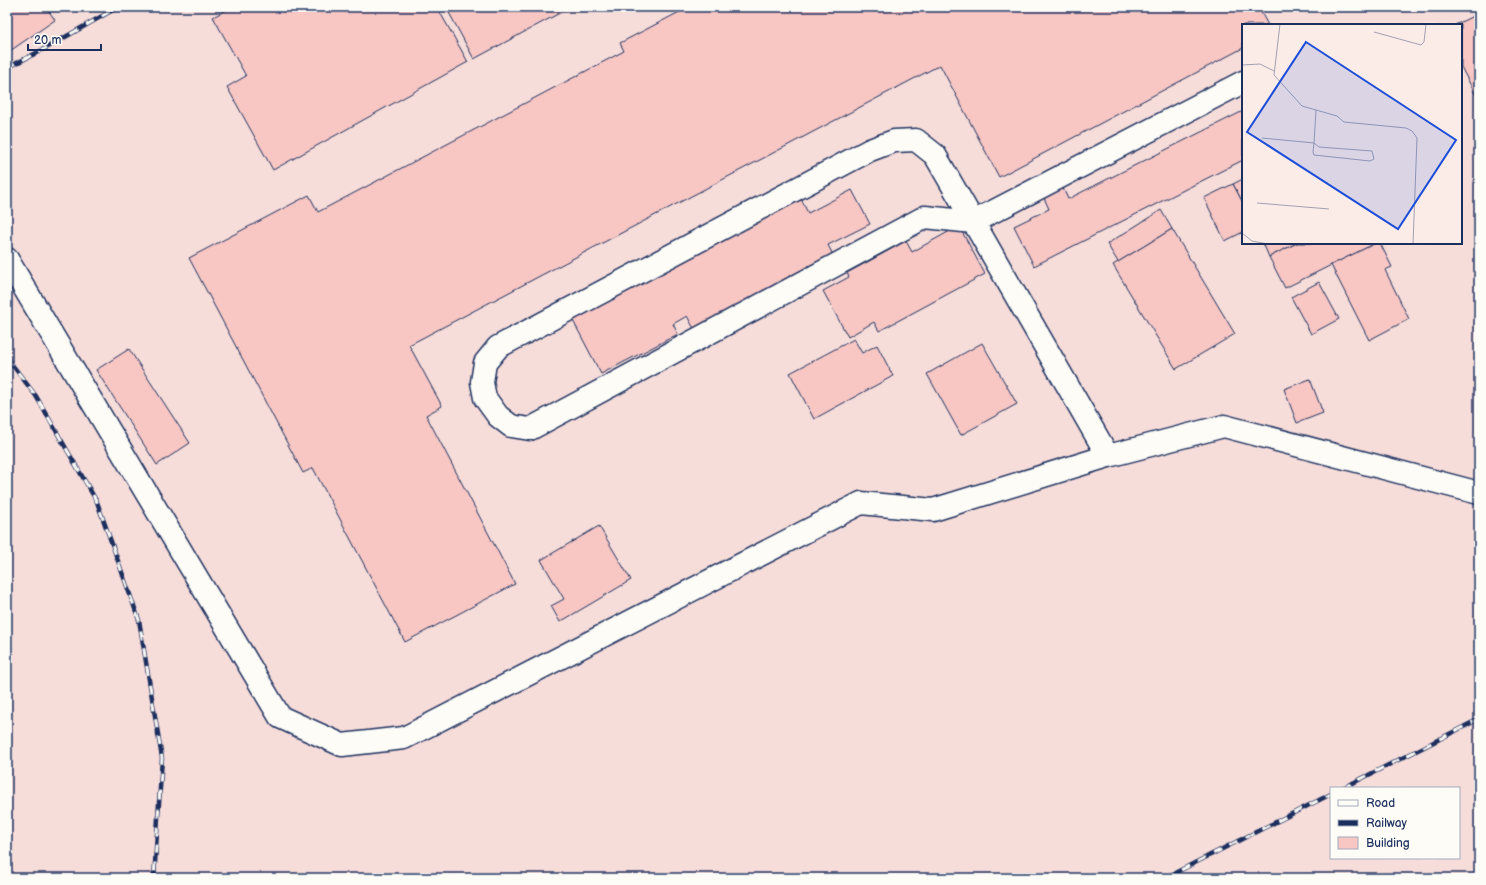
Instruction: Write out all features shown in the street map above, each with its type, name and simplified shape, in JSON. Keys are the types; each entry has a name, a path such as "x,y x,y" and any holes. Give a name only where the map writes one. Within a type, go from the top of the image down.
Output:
{"street":[{"path":"1108,456 973,222 935,155 916,140 894,142 870,150 498,347 485,363 482,382 485,398 498,416 511,426 530,429 925,217 973,222 1242,83"},
{"path":"7,259 280,717 342,745 404,738 861,503 934,510 1108,456 1224,426 1479,493"}],"shaded area":[{"path":"7,7 1479,7 1479,878 7,878"}],"building":[{"path":"7,7 46,7 55,20 7,53"},
{"path":"232,7 437,7 468,62 273,170 227,87 246,76 213,17"},
{"path":"446,7 571,7 474,59"},
{"path":"689,7 1258,7 1267,24 1242,24 1242,49 999,177 940,65 409,345 442,406 426,415 515,584 405,642 313,468 303,473 189,258 309,195 318,212 624,51 620,43"},
{"path":"1479,13 1479,101 1462,69 1462,24 1457,24"},
{"path":"1242,112 1242,161 1034,266 1014,226 1049,209 1044,198 1063,188 1068,199"},
{"path":"1242,180 1242,201 1233,184"},
{"path":"1233,184 1242,201 1242,232 1225,241 1204,198"},
{"path":"852,190 870,224 828,245 837,263 698,336 687,316 673,324 678,334 601,374 569,313 800,197 808,213"},
{"path":"1161,210 1172,229 1118,262 1107,244"},
{"path":"959,226 985,274 879,331 874,322 848,337 823,291 849,277 847,273 906,241 912,252"},
{"path":"1172,229 1235,334 1176,369 1113,265"},
{"path":"1263,244 1295,244 1269,257"},
{"path":"1295,244 1374,244 1285,288 1269,257"},
{"path":"1374,244 1380,244 1392,267 1385,270 1409,319 1369,340 1331,265"},
{"path":"1319,282 1339,319 1311,334 1291,297"},
{"path":"854,339 862,353 877,345 893,376 814,419 790,373"},
{"path":"982,343 1017,404 961,435 927,374"},
{"path":"129,349 190,443 157,465 96,370"},
{"path":"1310,379 1323,413 1297,423 1284,389"},
{"path":"599,526 631,580 560,622 551,606 564,599 541,560"}],"railway":[{"path":"7,68 46,48 118,7"},
{"path":"7,358 36,396 97,502 139,620 162,758 154,878"},
{"path":"1345,787 1479,719"},
{"path":"1165,878 1330,795"}]}
